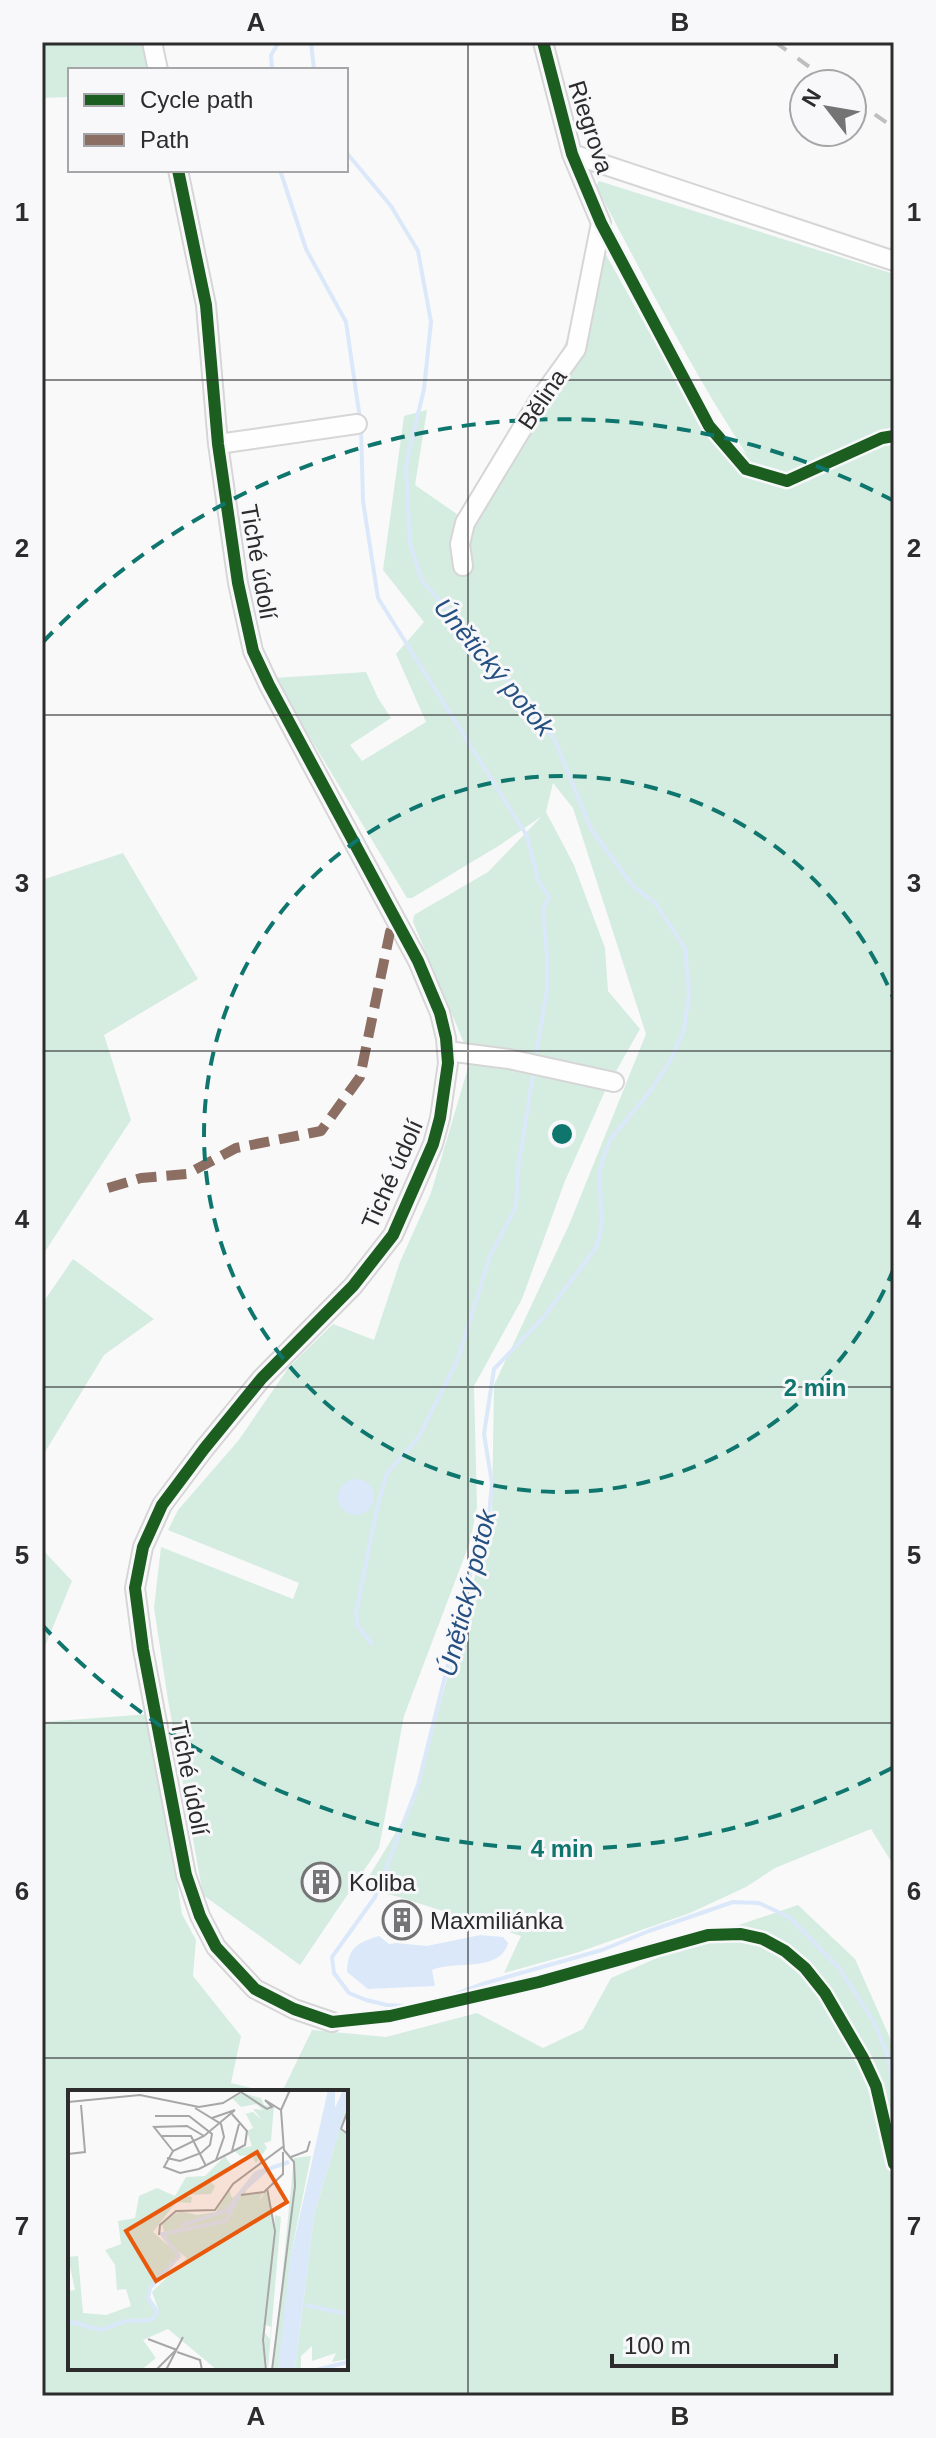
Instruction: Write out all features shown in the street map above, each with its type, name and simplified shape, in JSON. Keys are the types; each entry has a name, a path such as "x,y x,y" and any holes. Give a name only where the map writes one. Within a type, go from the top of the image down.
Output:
{"street":[{"path":"152,42 158,68"},
{"name":"Riegrova","path":"543,42 572,154 601,223"},
{"name":"Riegrova","path":"572,154 894,261"},
{"name":"Tiché údolí","path":"178,172 206,305 218,444 238,583 253,651 418,961 440,1013 448,1063 433,1144 393,1235 353,1286 262,1378 162,1505 143,1547 135,1588 143,1649 186,1875 200,1916 216,1947 255,1989 294,2009 332,2022"},
{"name":"Bělina","path":"463,566 460,544 465,523 538,402 576,349 601,223"},
{"path":"218,444 357,424"},
{"path":"447,1051 509,1059 614,1082"}],"green space":[{"path":"42,42 142,42 148,68 68,68 68,97 42,98"},
{"path":"599,181 894,274 894,1866 871,1829 775,1868 746,1887 690,1913 576,1953 504,1973 521,1936 362,1888 413,1804 492,1513 494,1385 569,1225 646,1034 573,808 553,783 546,812 574,865 605,948 608,991 640,1029 611,1080 464,1043 413,922 414,915 488,872 542,816 500,845 412,898 407,898 274,678 366,672 391,718 350,745 362,761 426,722 396,654 424,622 383,570 404,416 427,410 415,485 461,517 484,511 590,292 600,244 683,392 747,455 650,288 596,186"},
{"path":"123,853 198,979 104,1035 131,1120 42,1256 42,880"},
{"path":"470,1061 502,1064 605,1091 565,1181 522,1299 474,1386 477,1507 470,1542 404,1716 379,1848 300,1965 203,1895 154,1608 161,1547 293,1599 299,1583 168,1530 178,1510 238,1441 289,1367 333,1324 374,1340 400,1262 431,1193"},
{"path":"73,1259 154,1319 104,1355 42,1457 42,1304"},
{"path":"42,1549 72,1581 45,1646 42,1688"},
{"path":"150,1714 182,1914 196,1940 193,1976 241,2036 231,2083 260,2090 68,2090 68,2370 348,2370 348,2090 283,2090 312,2030 386,2037 477,2013 543,2048 583,2029 611,1978 712,1934 798,1905 855,1959 890,2038 894,2066 894,2396 42,2396 42,1722"}],"water":[{"path":"356,1479 368,1485 374,1497 368,1509 356,1515 344,1509 338,1497 344,1485"},
{"path":"480,1935 503,1937 508,1943 503,1952 487,1962 432,1970 435,1986 368,1989 347,1972 349,1957 355,1947 379,1936 389,1944 427,1946"}],"waterway":[{"path":"272,68 271,55 279,42"},
{"name":"Únětický potok","path":"311,42 314,68"},
{"name":"Únětický potok","path":"348,154 391,206 418,251 431,322 424,389 406,465 410,544 422,581 497,664 520,700 554,738 591,829 632,885 656,904 685,948 689,994 684,1030 670,1061 651,1090 610,1140 604,1156 599,1174 602,1224 596,1248 542,1319 494,1369 484,1434 492,1483 489,1514 473,1564 418,1785 375,1897 332,1957 334,1973 349,1993 366,2000 421,2007 482,1984 602,1950 733,1902 759,1903 789,1917 839,1968 874,2022 887,2054 894,2086"},
{"path":"281,172 306,249 346,322 360,419"},
{"path":"361,427 363,501 378,598 527,836 538,880 549,897 543,909 547,989 535,1060"},
{"path":"372,1644 358,1626 356,1613 377,1508 387,1473 418,1438 458,1359 490,1256 516,1207 518,1169 534,1069"}],"railway":[{"path":"775,42 811,68"},
{"path":"889,42 894,46"},
{"path":"868,109 894,128"}],"marked path":[{"path":"108,1188 141,1178 187,1174 236,1148 321,1131 360,1077 390,932 396,920"}],"cycle path":[{"path":"543,42 572,154 601,223 709,426 746,469 787,481 882,438 894,436"},
{"path":"178,172 206,305 218,444 238,583 253,651 418,961 440,1013 448,1063 433,1144 393,1235 353,1286 262,1378 204,1449 162,1505 143,1547 135,1588 143,1649 186,1875 200,1916 216,1947 255,1989 294,2009 332,2022 390,2016 539,1982 708,1935 741,1934 763,1939 785,1951 805,1968 825,1993 863,2058 876,2086 894,2164"}],"place":[{"name":"Koliba","path":"321,1882"},
{"name":"Maxmiliánka","path":"402,1920"}]}
